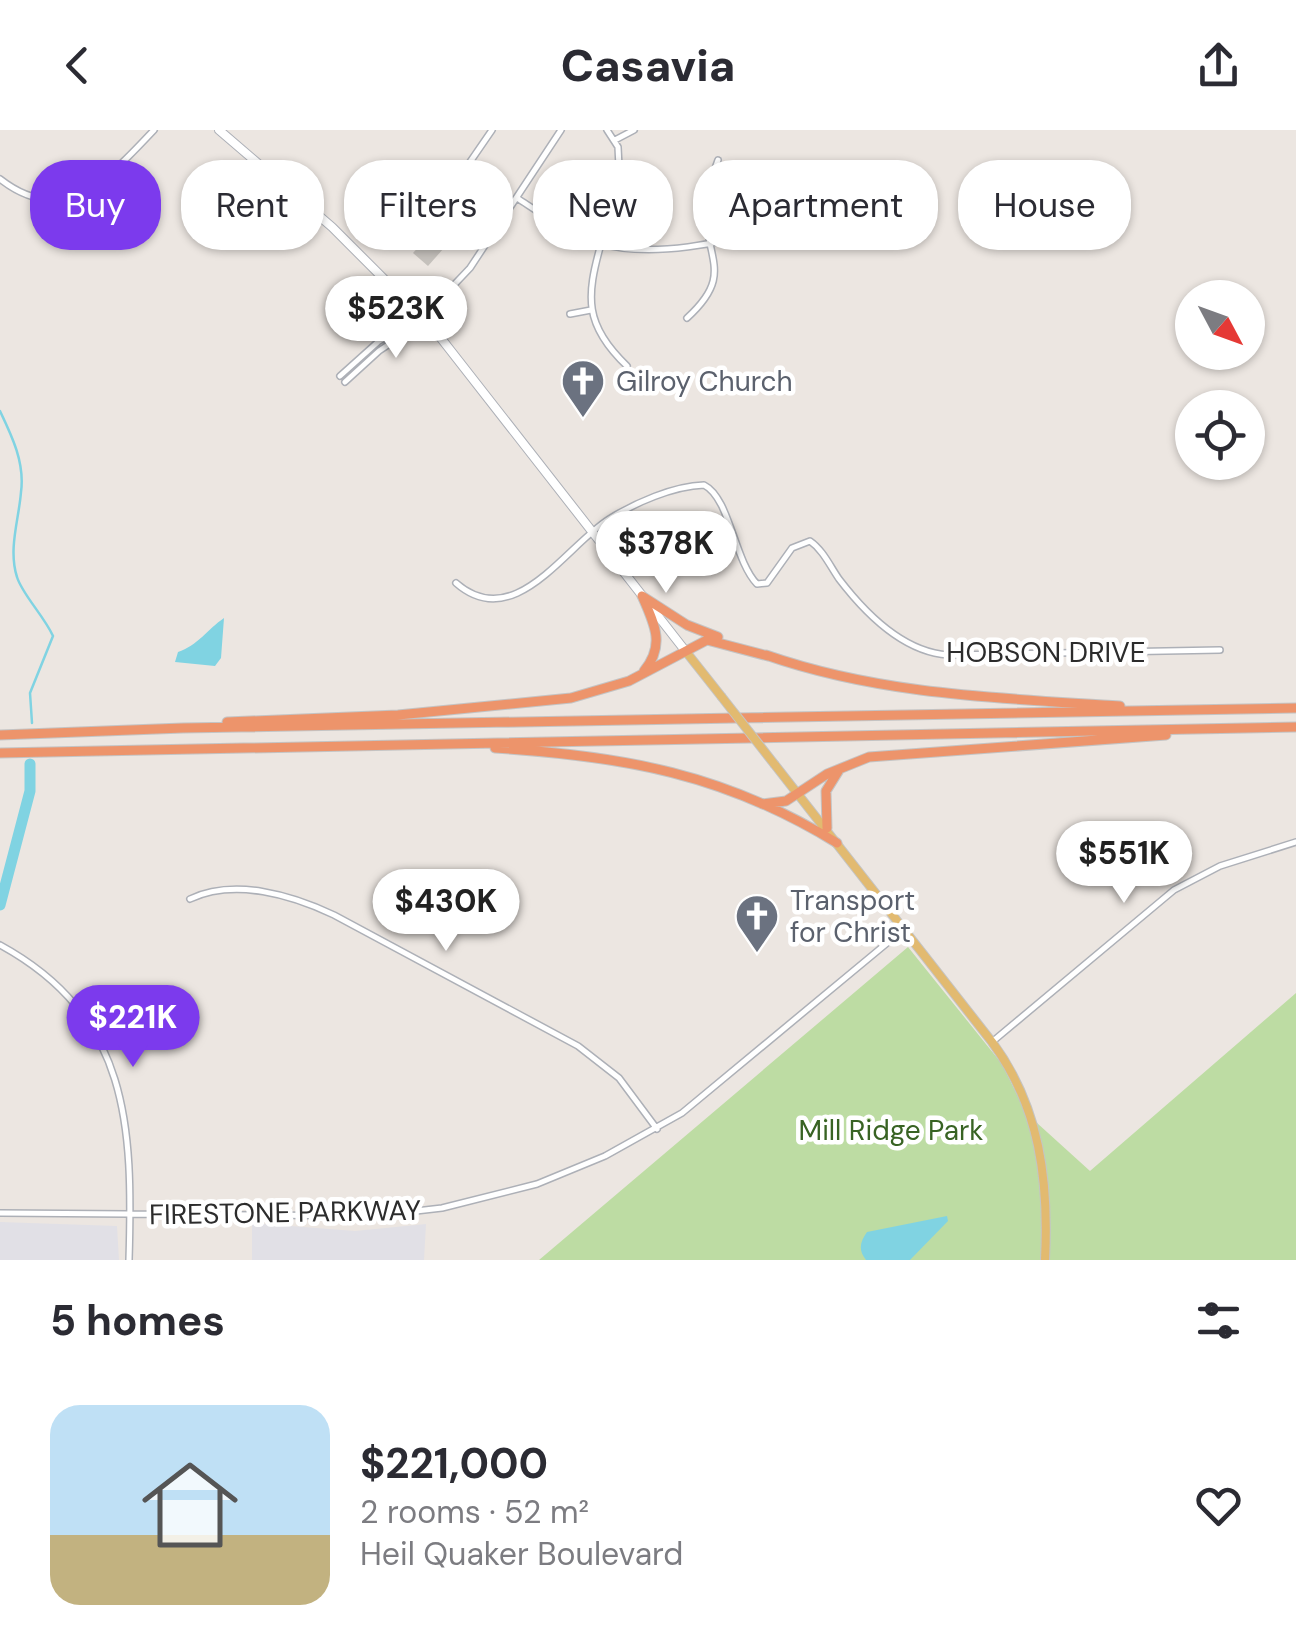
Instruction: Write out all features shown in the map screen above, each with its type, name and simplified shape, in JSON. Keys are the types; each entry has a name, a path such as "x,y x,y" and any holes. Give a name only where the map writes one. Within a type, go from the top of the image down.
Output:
{"highway":[{"path":"642,596 688,625 768,656"},
{"path":"636,678 652,662 657,646 657,631 642,596"},
{"path":"183,728 240,720 398,714 546,701 595,692 636,678 686,653 699,642 711,640 838,677 900,690 1177,710"},
{"path":"0,735 183,728 1296,708"},
{"path":"762,804 779,804 847,764 894,754 1282,727"},
{"path":"0,754 1296,727"},
{"path":"427,744 625,760 664,767 762,804 837,843"},
{"path":"826,828 826,791 833,777 847,764"}],"main road":[{"path":"220,130 332,227 422,317 473,376 992,1042 1020,1089 1040,1149 1046,1200 1044,1260"}],"street":[{"path":"0,180 34,198 57,200 79,195 109,176 154,130"},
{"path":"471,160 492,130"},
{"path":"343,379 379,342 422,317 476,261 561,130"},
{"path":"608,130 615,140 617,160"},
{"path":"615,140 634,130"},
{"path":"517,198 533,208"},
{"path":"600,250 590,288 591,310 605,342 627,366"},
{"path":"687,318 706,299 714,284 710,250"},
{"path":"570,314 591,310"},
{"name":"HOBSON DRIVE","path":"593,533 610,519 642,503 690,486 706,486 721,508 742,562 755,582 767,582 797,544 812,542 863,605 904,641 927,652 948,655 1220,650"},
{"path":"456,584 487,599 512,596 533,584 593,533"},
{"path":"992,1042 1174,890 1220,866 1296,842"},
{"path":"190,899 220,891 265,892 299,900 334,916 578,1046 619,1078 657,1129"},
{"name":"FIRESTONE PARKWAY","path":"0,1213 373,1216 442,1208 552,1178 657,1129 700,1100 904,929"},
{"path":"0,945 43,972 60,988 87,1020 119,1082 127,1120 129,1260"}],"shaded area":[{"path":"0,1222 117,1226 119,1260 0,1260"},
{"path":"252,1223 355,1231 426,1224 424,1260 252,1260"}],"green space":[{"name":"Mill Ridge Park","path":"908,947 1002,1064 1026,1113 1090,1171 1296,993 1296,1260 539,1260"}],"water":[{"path":"224,618 221,658 215,666 175,662 178,652 197,642"},
{"path":"947,1216 948,1221 910,1260 866,1260 862,1253 861,1243 867,1232"}],"building":[{"path":"416,250 442,250 428,266 413,253"}],"waterway":[{"path":"0,411 21,471 14,545 17,577 53,636 30,693 32,723"},
{"path":"0,905 30,791 30,764"}],"place":[{"name":"Gilroy Church","path":"583,419"},
{"name":"Transport for Christ","path":"757,954"}]}
